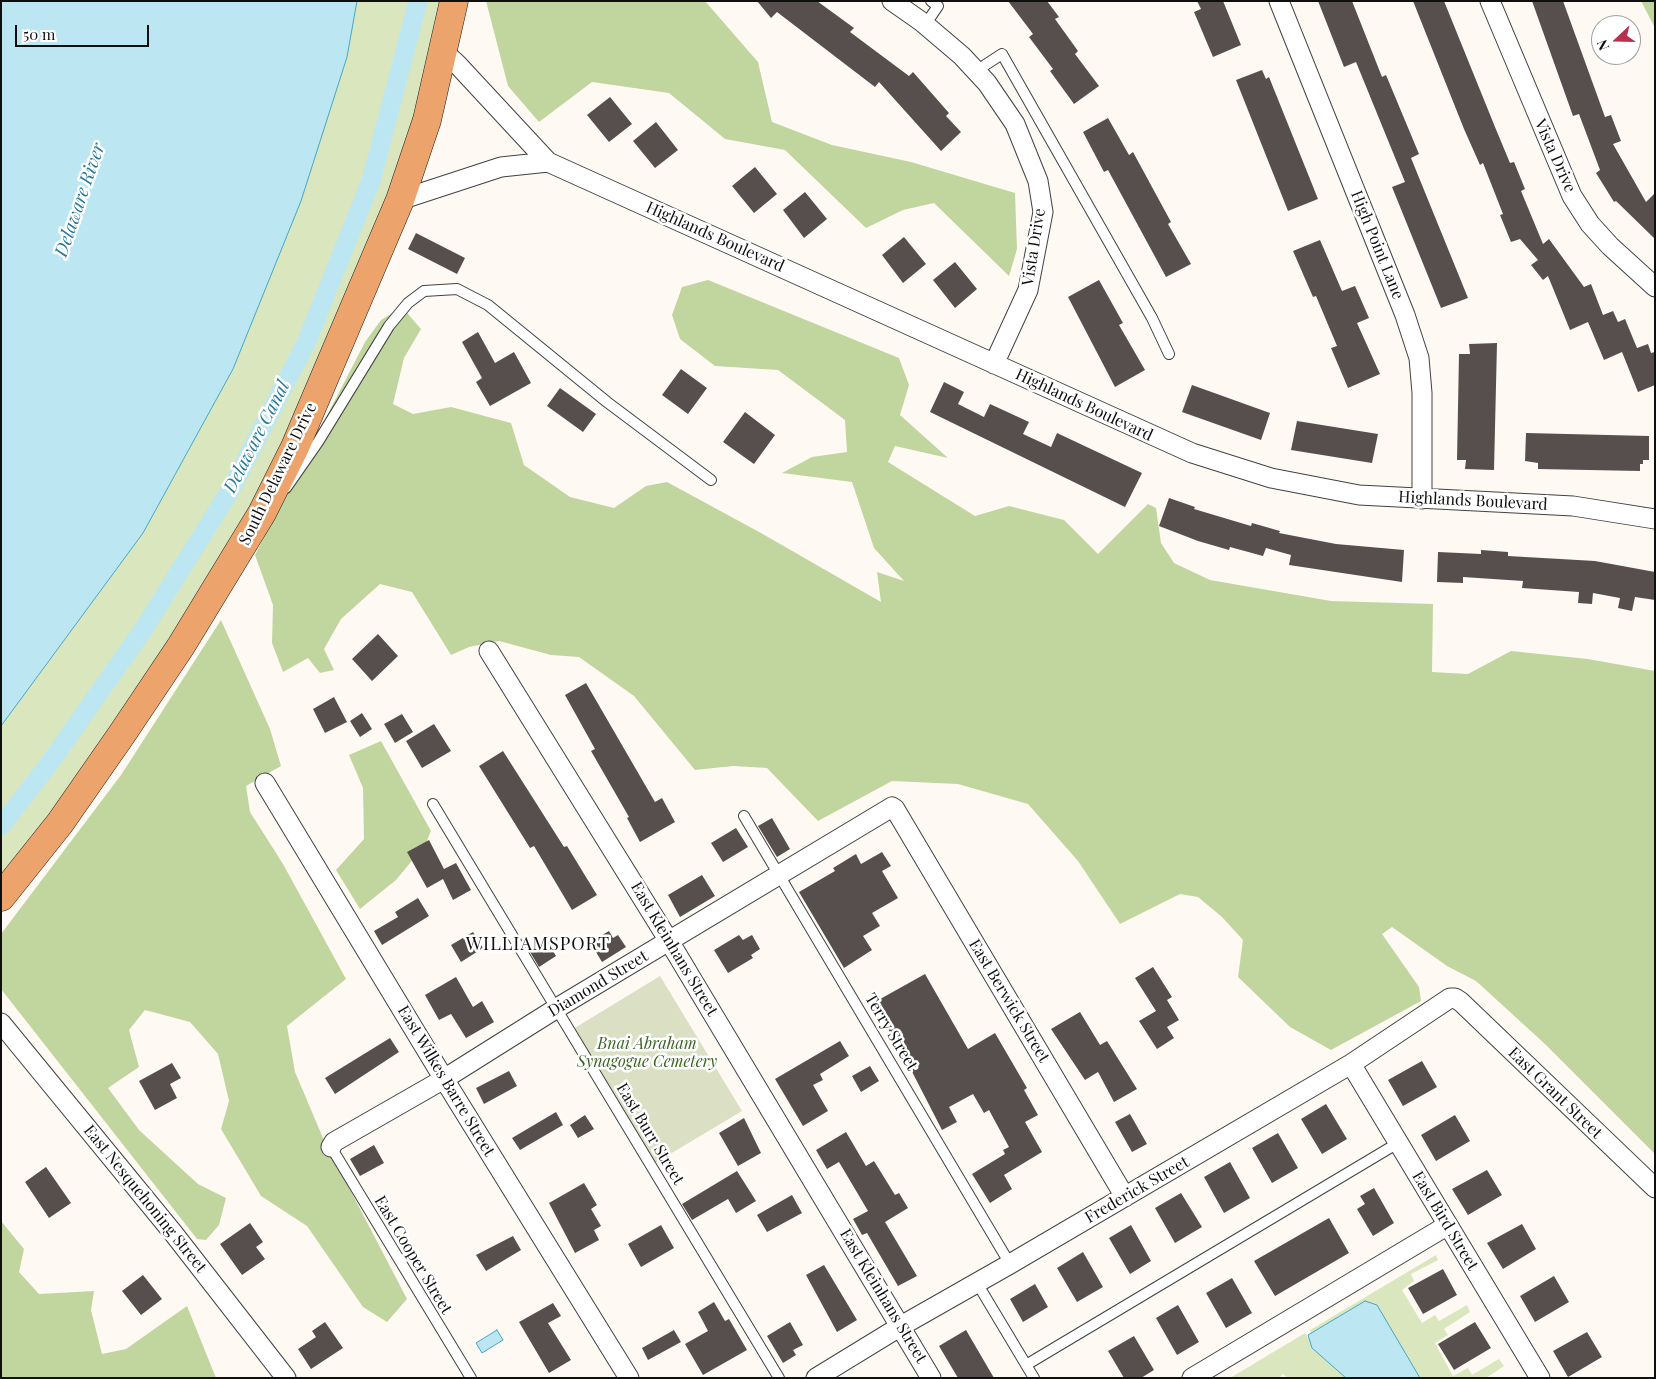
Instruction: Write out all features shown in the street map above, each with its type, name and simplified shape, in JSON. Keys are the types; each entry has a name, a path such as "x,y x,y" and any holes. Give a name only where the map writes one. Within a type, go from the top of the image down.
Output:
{"highway":[{"name":"South Delaware Drive","path":"1,897 60,823 122,734 191,630 262,513 295,447 400,200 427,120 444,52 454,1"}],"street":[{"name":"Vista Drive","path":"892,1 926,25 976,71 1004,108 1022,138 1038,181 1043,212 1028,290 994,364"},
{"name":"High Point Lane","path":"1279,1 1405,315 1419,358 1422,393 1422,499"},
{"name":"Vista Drive","path":"1490,1 1572,196 1590,224 1610,246 1655,287"},
{"name":"Highlands Boulevard","path":"444,52 458,64 548,162 1192,453 1262,475 1359,495 1573,506 1655,519"},
{"path":"400,200 501,168 548,162"},
{"name":"East Kleinhans Street","path":"489,651 669,941 932,1378"},
{"name":"East Wilkes Barre Street","path":"265,783 444,1079 629,1378"},
{"name":"Diamond Street","path":"330,1147 334,1142 444,1079 557,1008 892,807"},
{"name":"East Berwick Street","path":"892,807 896,809 1124,1197"},
{"name":"Frederick Street","path":"816,1378 900,1326 1010,1264 1351,1064 1450,998 1455,998"},
{"name":"East Grant Street","path":"1455,998 1655,1188"},
{"name":"East Nesquehoning Street","path":"1,1023 174,1234 282,1376"},
{"name":"East Bird Street","path":"1351,1064 1540,1378"},
{"path":"1192,1378 1448,1225"}],"lane":[{"path":"926,25 938,6 931,1"},
{"path":"976,71 1002,54 1152,318 1169,354"},
{"path":"262,513 292,483 389,326 408,303 424,291 440,289 457,289 488,305 607,402 711,480"},
{"name":"East Burr Street","path":"433,804 779,1378"},
{"name":"Terry Street","path":"744,816 780,873 1010,1264"},
{"path":"1026,1365 1398,1142"},
{"name":"East Cooper Street","path":"330,1147 470,1378"},
{"path":"977,1283 1034,1378"}],"green space":[{"path":"357,1 441,1 424,91 389,204 289,434 227,550 168,645 53,810 1,877 1,726 143,533 233,369 347,57"},
{"path":"486,1 705,1 758,62 772,122 832,145 911,162 1015,193 1017,249 1009,276 934,203 903,210 866,228 785,150 725,139 669,93 592,82 539,122 508,86"},
{"path":"1641,1 1655,1 1655,28"},
{"path":"708,280 899,358 909,385 900,415 948,458 895,446 888,462 975,516 1009,506 1064,520 1098,554 1148,504 1156,508 1161,543 1174,563 1210,580 1331,601 1433,604 1432,672 1468,674 1511,651 1588,659 1655,671 1655,1154 1545,1044 1476,981 1447,966 1392,927 1382,934 1419,987 1421,1001 1331,1050 1290,1027 1238,977 1243,940 1222,917 1198,897 1180,894 1120,924 1078,861 1028,804 958,784 892,781 818,821 767,768 733,766 695,770 634,696 579,657 551,655 499,641 469,647 451,655 412,592 380,584 341,619 324,649 334,670 320,673 308,658 283,672 272,643 273,605 255,555 365,342 381,320 402,307 421,329 404,358 393,404 413,414 451,407 511,423 524,465 570,497 614,508 646,486 667,482 881,602 877,572 904,581 874,548 852,482 782,473 812,457 847,452 845,420 778,370 715,366 680,339 672,315 682,287"},
{"path":"221,620 270,729 281,766 246,786 250,812 283,864 346,979 287,1026 295,1072 323,1138 407,1299 387,1322 363,1307 307,1226 261,1196 221,1129 229,1101 218,1054 190,1022 145,1010 129,1030 139,1067 108,1088 139,1130 198,1184 226,1198 219,1225 206,1240 197,1239 1,989 1,934 121,775"},
{"path":"381,741 431,831 425,845 396,880 360,909 336,870 364,839 363,788 349,755"},
{"name":"Bnai Abraham Synagogue Cemetery","path":"660,976 742,1111 655,1163 573,1029"},
{"path":"1,1221 24,1249 19,1272 39,1294 94,1291 91,1310 102,1354 126,1349 187,1306 216,1378 1,1378"},
{"path":"1436,1255 1438,1260 1411,1274 1414,1281 1402,1290 1422,1323 1435,1315 1439,1321 1467,1305 1470,1312 1444,1329 1448,1335 1435,1343 1453,1376 1468,1368 1472,1375 1499,1359 1504,1366 1486,1378 1363,1378 1312,1337 1310,1330"},
{"path":"1305,1333 1314,1347 1354,1378 1288,1378 1283,1374 1279,1378 1230,1378"}],"water":[{"name":"Delaware River","path":"1,1 357,1 347,57 301,201 233,369 143,533 1,726"},
{"path":"1365,1301 1377,1305 1420,1378 1346,1378 1312,1348 1308,1335"},
{"path":"497,1330 503,1340 482,1353 476,1343"}],"building":[{"path":"757,1 817,1 854,28 850,32 909,76 913,72 949,113 946,116 961,132 941,151 879,82 875,87 777,12 771,18"},
{"path":"1008,1 1047,1 1059,17 1055,19 1078,51 1075,54 1099,86 1074,104 1050,71 1053,69 1029,37 1033,34"},
{"path":"1197,1 1223,1 1241,45 1213,57 1194,12 1201,9"},
{"path":"1318,1 1352,1 1382,77 1386,75 1419,154 1411,158 1468,298 1441,308 1392,187 1405,182 1356,62 1344,67"},
{"path":"1413,1 1444,1 1510,163 1514,162 1525,189 1521,191 1543,244 1549,239 1584,287 1591,284 1603,315 1613,311 1618,322 1625,319 1637,348 1648,344 1651,353 1655,352 1655,385 1638,392 1622,352 1604,360 1588,322 1570,330 1548,276 1543,280 1531,265 1538,260 1520,239 1511,242 1500,215 1503,214 1483,163 1480,165 1464,129"},
{"path":"1532,1 1563,1 1605,117 1611,115 1621,141 1613,144 1646,202 1655,193 1655,239 1616,201 1614,202 1596,173 1600,170 1579,114 1573,116"},
{"path":"1262,70 1266,79 1269,77 1318,199 1288,211 1236,80"},
{"path":"610,97 632,124 609,142 587,115"},
{"path":"1108,118 1129,155 1133,152 1171,222 1168,224 1191,264 1166,277 1108,170 1104,172 1083,132"},
{"path":"656,122 678,150 655,168 633,141"},
{"path":"755,167 777,194 754,213 732,186"},
{"path":"805,192 827,219 804,238 783,210"},
{"path":"416,233 465,258 457,274 408,249"},
{"path":"904,237 926,264 903,283 882,255"},
{"path":"1320,240 1342,291 1355,286 1369,318 1357,323 1380,374 1348,388 1331,348 1337,346 1316,296 1313,297 1293,251"},
{"path":"955,262 977,289 955,308 933,280"},
{"path":"1099,280 1123,323 1119,325 1145,370 1115,387 1068,297"},
{"path":"478,332 495,363 514,352 531,383 490,406 476,382 482,378 462,342"},
{"path":"1497,343 1494,470 1465,469 1466,460 1457,460 1459,354 1470,354 1469,344"},
{"path":"681,369 707,388 688,414 662,395"},
{"path":"944,382 964,392 958,404 984,417 990,404 1029,422 1023,434 1051,447 1057,433 1142,473 1125,507 930,412"},
{"path":"1192,385 1270,413 1261,440 1182,412"},
{"path":"560,388 596,414 583,432 547,406"},
{"path":"745,412 775,435 754,464 723,442"},
{"path":"1297,421 1378,434 1372,463 1291,450"},
{"path":"1526,433 1649,436 1649,460 1643,460 1643,464 1640,464 1640,471 1538,469 1538,463 1525,461"},
{"path":"1169,498 1195,507 1194,509 1251,526 1252,523 1280,531 1279,533 1336,544 1404,550 1402,582 1289,565 1291,555 1266,548 1263,556 1230,547 1229,550 1198,541 1159,526"},
{"path":"1481,550 1508,552 1508,556 1595,561 1655,572 1655,600 1635,597 1632,611 1618,608 1620,598 1593,593 1592,604 1578,603 1579,592 1522,588 1523,581 1463,577 1463,583 1437,582 1438,552 1481,554"},
{"path":"378,634 398,656 372,681 352,659"},
{"path":"586,683 655,802 662,798 675,822 640,842 627,818 629,817 591,751 595,749 565,695"},
{"path":"334,697 347,722 325,733 313,709"},
{"path":"362,713 372,729 360,737 350,721"},
{"path":"402,714 413,732 395,743 384,724"},
{"path":"434,724 451,751 422,768 406,741"},
{"path":"503,751 564,847 567,846 597,895 572,910 534,846 530,848 479,766"},
{"path":"772,818 790,849 777,857 758,826"},
{"path":"736,828 748,847 723,862 711,843"},
{"path":"429,840 444,869 456,863 471,890 453,900 443,879 427,888 407,852"},
{"path":"882,852 891,866 882,871 898,898 872,913 880,926 863,936 872,950 844,968 799,892 835,871 833,868 856,854 861,864"},
{"path":"702,875 715,896 680,917 668,895"},
{"path":"418,898 429,916 382,945 374,931 398,917 395,912"},
{"path":"609,931 613,938 618,935 626,947 602,962 590,942"},
{"path":"473,932 483,948 461,962 451,945"},
{"path":"739,935 743,940 752,935 760,949 751,955 753,958 728,973 714,950"},
{"path":"547,941 556,956 539,967 530,952"},
{"path":"1153,967 1172,997 1167,1000 1179,1020 1167,1027 1174,1038 1157,1049 1139,1021 1156,1011 1135,978"},
{"path":"925,974 968,1049 995,1033 1027,1088 1024,1090 1038,1115 1025,1122 1042,1152 1004,1175 1012,1189 990,1203 972,1174 1005,1154 1003,1150 1009,1147 989,1110 984,1113 973,1094 949,1107 957,1122 942,1130 906,1060 873,1003"},
{"path":"456,977 473,1007 482,1001 494,1022 466,1038 451,1014 439,1020 425,995"},
{"path":"1080,1012 1100,1045 1107,1041 1137,1089 1114,1102 1098,1072 1085,1080 1051,1029"},
{"path":"390,1038 399,1052 335,1094 325,1078"},
{"path":"840,1041 849,1056 820,1074 823,1080 813,1085 828,1111 803,1126 775,1079"},
{"path":"1422,1061 1437,1087 1403,1106 1388,1080"},
{"path":"172,1063 181,1078 170,1084 177,1098 155,1110 139,1081"},
{"path":"870,1066 879,1081 861,1092 852,1076"},
{"path":"509,1071 517,1086 484,1104 476,1088"},
{"path":"1326,1104 1347,1139 1322,1154 1301,1119"},
{"path":"556,1112 563,1125 520,1150 512,1138"},
{"path":"1130,1114 1147,1144 1132,1152 1115,1122"},
{"path":"585,1115 594,1129 578,1138 570,1125"},
{"path":"1455,1115 1470,1141 1436,1161 1421,1135"},
{"path":"744,1118 761,1153 738,1166 719,1133"},
{"path":"846,1132 866,1166 874,1161 895,1195 899,1193 908,1208 885,1222 917,1276 898,1286 867,1233 862,1235 853,1219 868,1211 839,1162 827,1169 816,1150"},
{"path":"1278,1133 1298,1168 1272,1183 1252,1148"},
{"path":"374,1145 384,1163 360,1176 350,1159"},
{"path":"1230,1162 1250,1198 1224,1213 1204,1177"},
{"path":"46,1167 71,1203 49,1218 25,1182"},
{"path":"1487,1170 1502,1195 1468,1215 1452,1189"},
{"path":"737,1171 756,1201 736,1213 728,1199 692,1220 682,1204"},
{"path":"584,1183 597,1205 591,1209 601,1226 594,1230 599,1240 575,1253 549,1203"},
{"path":"1374,1188 1394,1223 1373,1236 1357,1209 1365,1204 1360,1196"},
{"path":"1181,1193 1202,1227 1175,1243 1155,1208"},
{"path":"792,1195 802,1213 767,1232 757,1215"},
{"path":"1329,1218 1349,1253 1275,1296 1254,1261"},
{"path":"250,1223 263,1242 256,1247 265,1259 242,1275 220,1244"},
{"path":"1522,1224 1536,1249 1503,1269 1487,1243"},
{"path":"661,1225 674,1248 641,1267 628,1244"},
{"path":"1131,1225 1151,1261 1130,1274 1109,1238"},
{"path":"513,1236 521,1250 486,1271 476,1255"},
{"path":"1083,1252 1103,1287 1077,1302 1057,1268"},
{"path":"824,1265 857,1320 837,1332 806,1275"},
{"path":"1443,1269 1457,1295 1423,1314 1408,1288"},
{"path":"143,1275 162,1299 141,1315 122,1291"},
{"path":"1554,1276 1569,1302 1535,1322 1520,1296"},
{"path":"1232,1278 1252,1313 1226,1328 1206,1293"},
{"path":"1035,1284 1048,1307 1023,1322 1010,1299"},
{"path":"714,1302 725,1321 729,1319 747,1350 703,1375 685,1344 708,1331 698,1312"},
{"path":"553,1303 561,1316 548,1323 571,1360 549,1373 519,1322"},
{"path":"1178,1305 1199,1342 1177,1355 1156,1318"},
{"path":"325,1322 343,1348 311,1369 298,1349 316,1337 312,1331"},
{"path":"790,1322 803,1345 793,1350 796,1355 783,1363 767,1336"},
{"path":"1475,1322 1491,1348 1454,1370 1438,1344"},
{"path":"674,1330 681,1342 648,1360 642,1348"},
{"path":"966,1330 994,1378 958,1378 939,1346"},
{"path":"1587,1332 1602,1357 1568,1377 1553,1351"},
{"path":"1134,1336 1154,1370 1141,1378 1124,1378 1108,1351"}],"waterway":[{"name":"Delaware Canal","path":"1,826 49,764 143,630 231,489 307,341 371,181 418,1"}],"district":[{"name":"WILLIAMSPORT","path":"538,944"}]}
